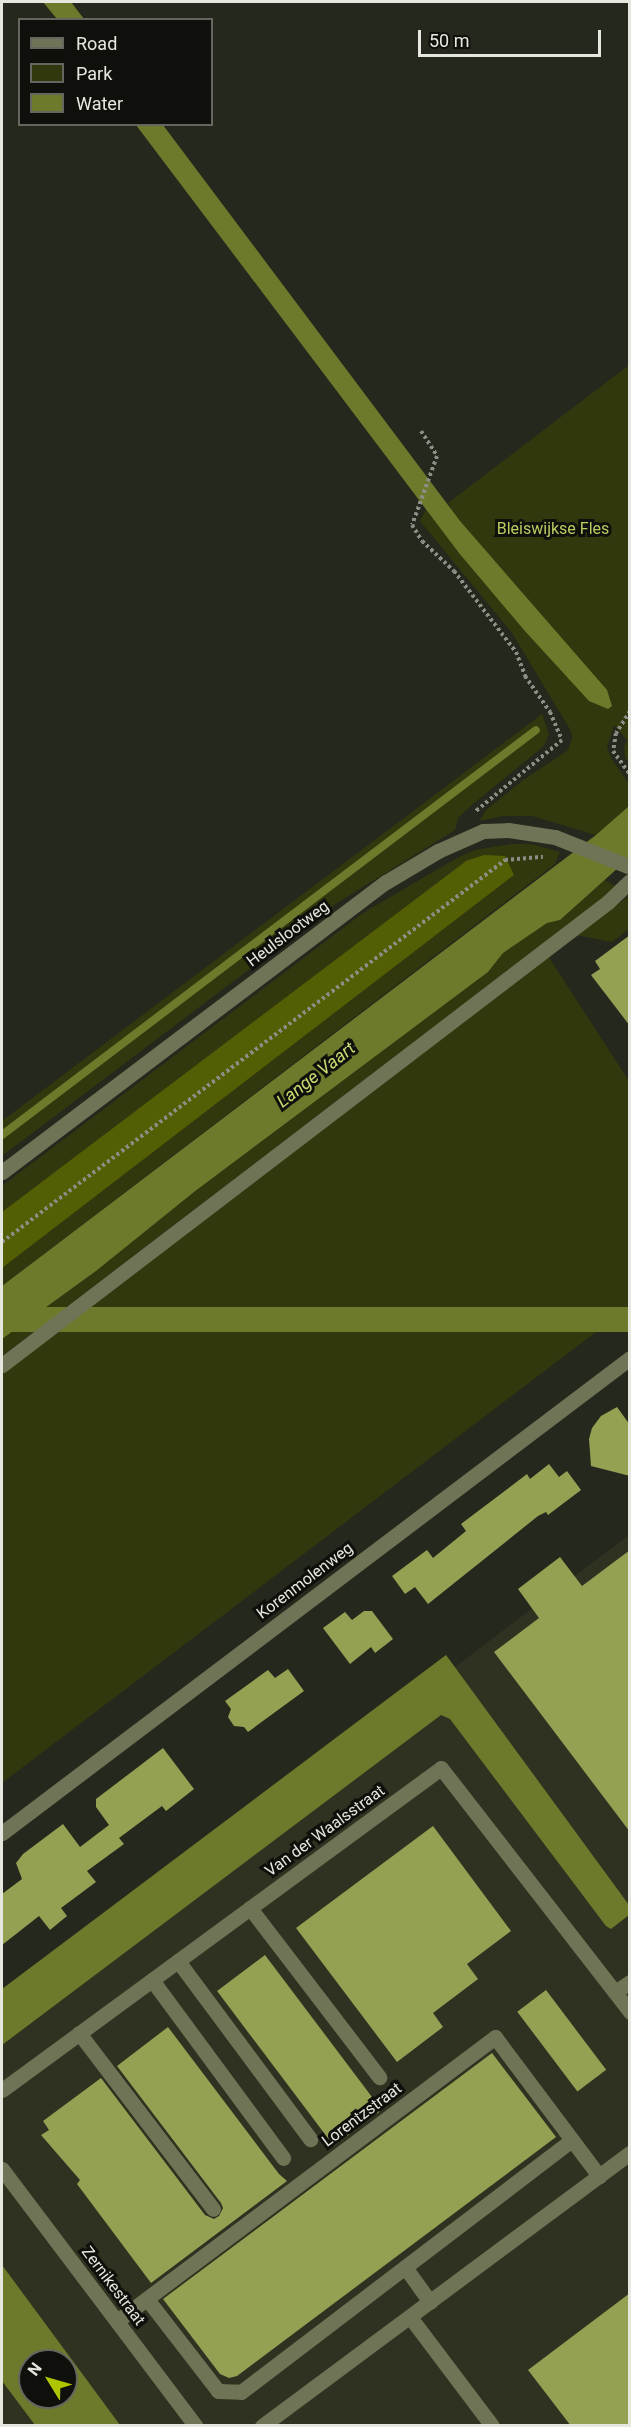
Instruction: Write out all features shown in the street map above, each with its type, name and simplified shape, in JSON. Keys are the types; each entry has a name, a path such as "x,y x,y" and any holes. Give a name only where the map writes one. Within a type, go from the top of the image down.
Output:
{"street":[{"name":"Heulslootweg","path":"2,1172 386,882 457,842 483,831 508,830 555,837 630,867"},
{"path":"2,1365 608,902 630,881"},
{"name":"Korenmolenweg","path":"2,1833 630,1358"},
{"name":"Van der Waalsstraat","path":"2,2090 441,1768 615,1992"},
{"path":"250,1908 379,2077"},
{"path":"178,1960 310,2139"},
{"path":"152,1980 283,2158"},
{"path":"630,1982 615,1992 630,2012"},
{"path":"79,2033 213,2209"},
{"name":"Lorentzstraat","path":"117,2321 495,2037 599,2176"},
{"path":"147,2299 218,2391 241,2392 572,2140"},
{"path":"262,2426 630,2153"},
{"name":"Zernikestraat","path":"2,2169 195,2426"},
{"path":"405,2267 430,2302"},
{"path":"410,2317 492,2426"}],"path":[{"path":"421,431 437,456 412,525 422,542 453,571 516,652 525,676 550,712 562,740 472,814 457,842"},
{"path":"630,711 616,733 614,751 630,774"},
{"path":"2,1242 505,860 545,856"}],"shaded area":[{"path":"484,855 505,856 514,875 2,1268 2,1212 466,861"},
{"path":"629,1535 629,2425 2,2426 2,2011"}],"green space":[{"name":"Bleiswijkse Fles","path":"629,365 629,762 625,757 624,747 627,740 614,725 607,747 611,758 629,784 629,806 596,835 532,816 503,816 480,821 486,810 522,781 568,750 572,738 571,731 512,633 420,521 426,509 459,553 441,515 451,507 448,503"},
{"path":"542,714 549,734 544,746 458,818 455,830 337,903 2,1156 2,1121"},
{"path":"511,844 531,844 560,852 555,864 2,1286 2,1268 466,861 2,1212 2,1186 363,913 457,858 475,850"},
{"path":"603,879 617,887 2,1356 2,1339 96,1271 194,1192 488,972 503,953 547,922 560,920"},
{"path":"629,896 629,929 612,942 576,935"},
{"path":"548,956 629,1081 629,1307 2,1783 2,1373"}],"water":[{"path":"43,2 71,2 83,18 56,18"},
{"path":"137,126 164,126 460,521 607,690 612,706 608,709 589,701 524,630 459,553"},
{"name":"Lange Vaart","path":"629,806 629,858 560,920 547,923 503,953 488,972 194,1192 96,1271 2,1339 2,1286 596,835"},
{"path":"2,1307 629,1307 629,1332 2,1332"},
{"path":"446,1655 629,1905 629,1915 611,1929 606,1926 450,1719 441,1715 2,2045 2,1989"},
{"path":"2,2265 64,2349 18,2349 18,2402 2,2381"},
{"path":"78,2368 120,2425 35,2425 23,2409 78,2409"}],"building":[{"path":"630,935 630,1026 591,975 600,969 595,961"},
{"path":"617,1407 630,1425 630,1476 591,1466 589,1439 592,1428 601,1416"},
{"path":"549,1464 559,1477 567,1471 581,1490 548,1515 546,1512 538,1516 428,1604 415,1587 405,1594 392,1576 427,1550 433,1558 466,1531 461,1524 527,1474 530,1479"},
{"path":"630,1550 630,1832 494,1652 539,1618 518,1589 560,1557 582,1586"},
{"path":"364,1611 372,1611 393,1639 375,1653 371,1647 350,1664 323,1628 345,1612 352,1620"},
{"path":"288,1669 304,1691 248,1732 244,1727 234,1726 228,1717 231,1709 225,1701 268,1670 275,1678"},
{"path":"163,1748 194,1789 166,1811 162,1806 119,1838 124,1844 87,1871 96,1882 61,1908 67,1916 50,1930 39,1916 2,1945 2,1894 22,1879 16,1863 23,1854 63,1824 80,1847 109,1825 96,1807 96,1799"},
{"path":"433,1826 511,1931 467,1964 478,1979 433,2013 443,2027 397,2062 296,1928"},
{"path":"265,1955 382,2110 334,2146 217,1991"},
{"path":"546,1990 606,2070 577,2092 517,2012"},
{"path":"168,2027 279,2174 287,2181 151,2283 77,2184 80,2180 41,2135 49,2130 43,2121 101,2078 205,2215 214,2219 219,2216 223,2208 221,2203 117,2066"},
{"path":"492,2053 556,2137 237,2376 229,2378 220,2374 163,2299"},
{"path":"630,2293 630,2426 571,2426 528,2370"}],"waterway":[{"path":"2,1135 536,730"}]}
